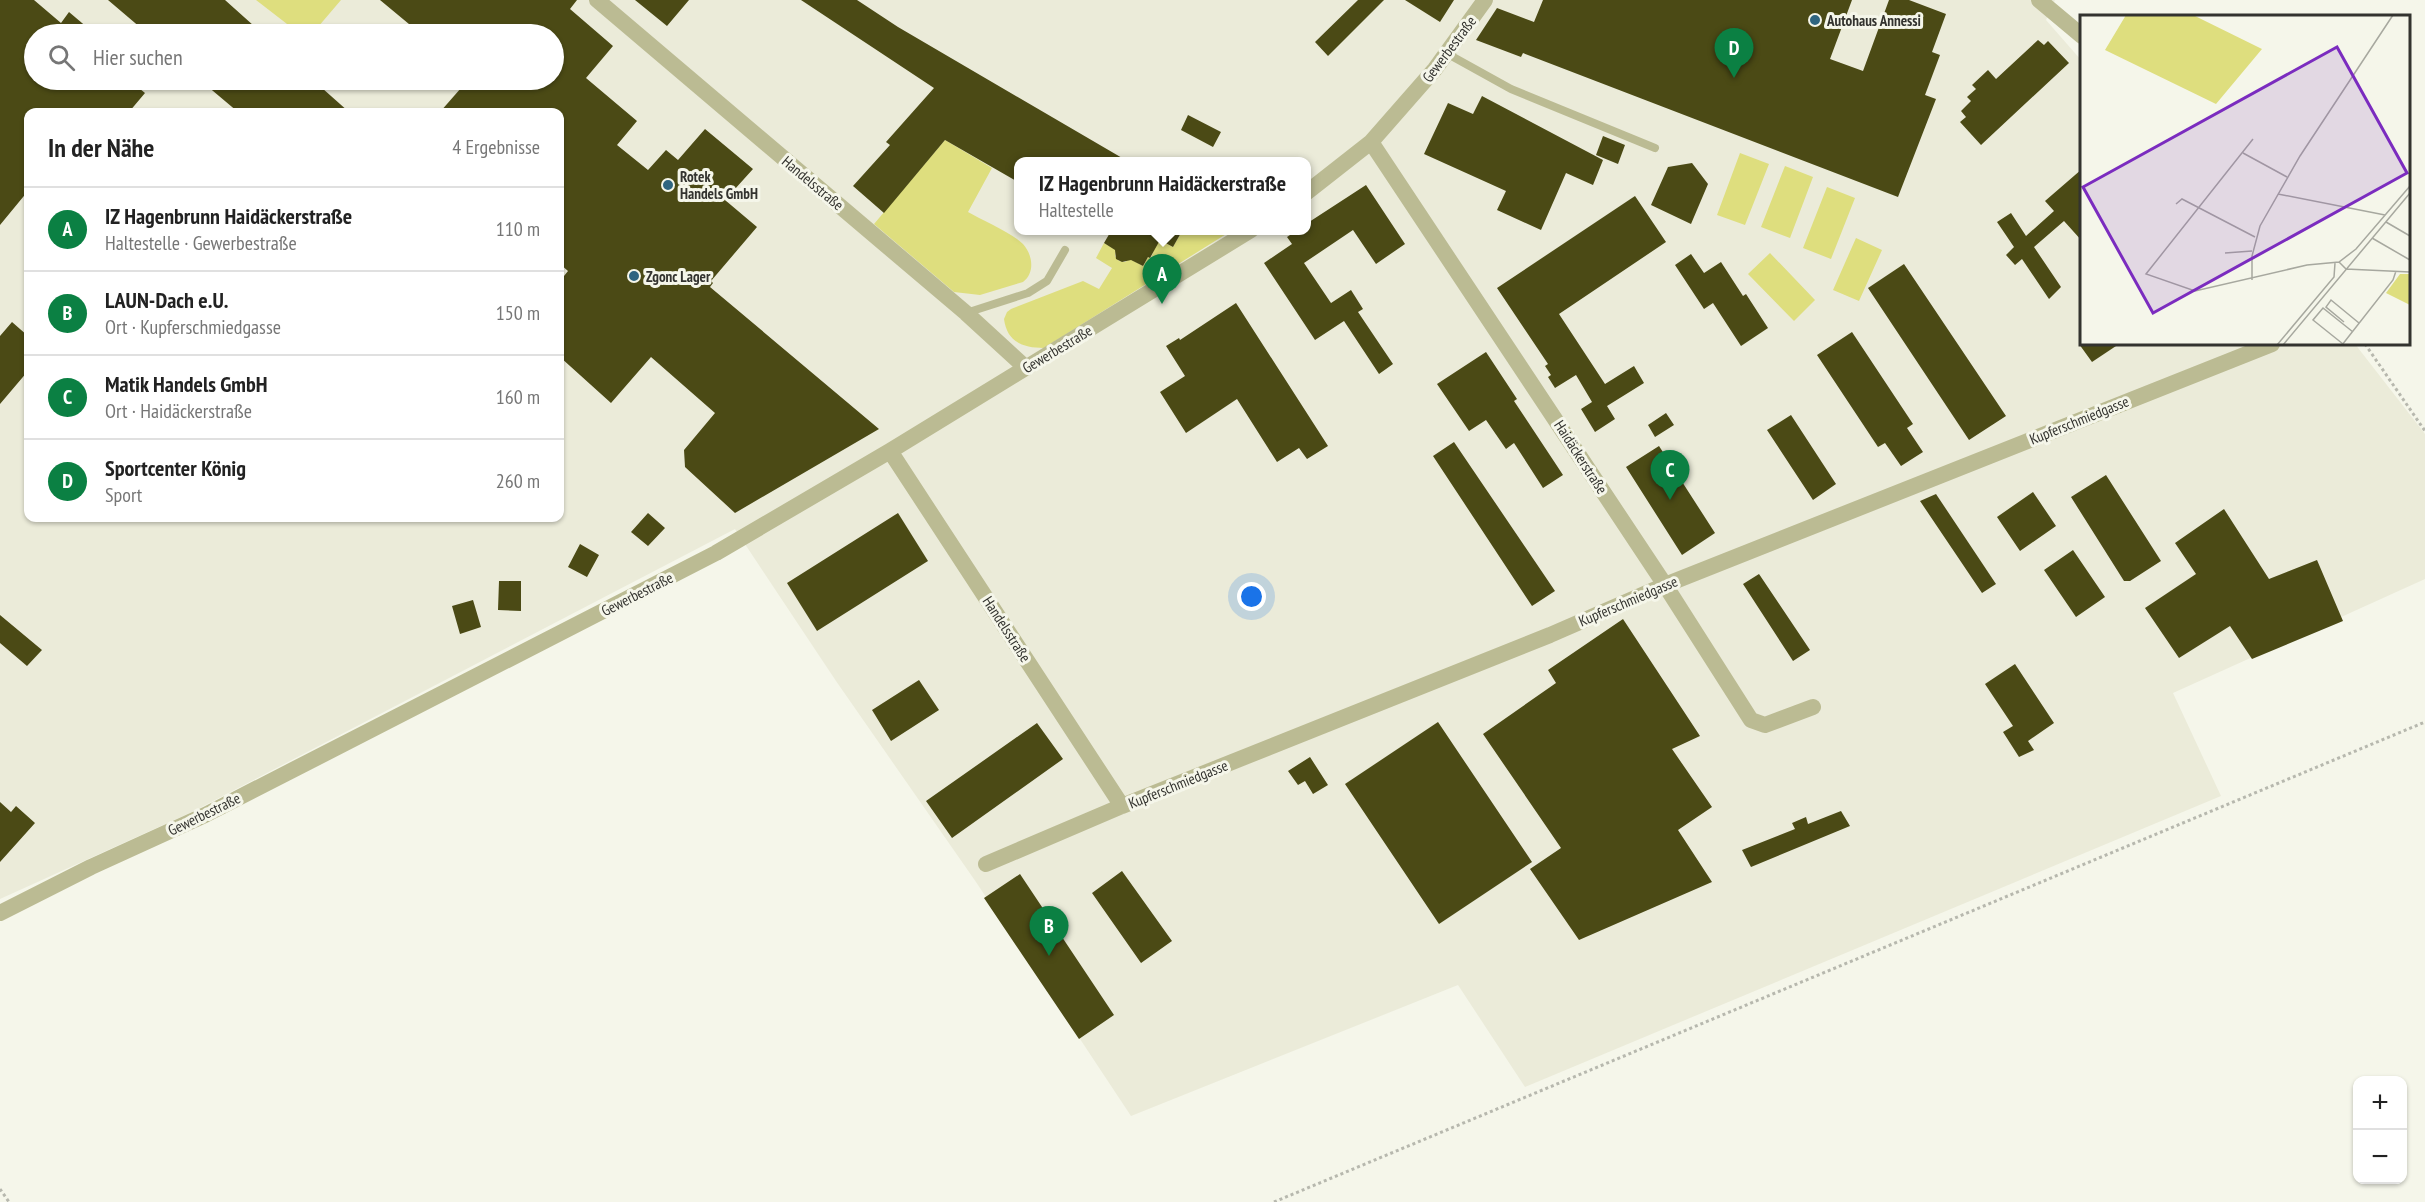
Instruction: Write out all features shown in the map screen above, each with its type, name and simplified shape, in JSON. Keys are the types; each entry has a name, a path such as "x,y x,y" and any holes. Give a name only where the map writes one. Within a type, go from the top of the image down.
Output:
{"street":[{"name":"Handelsstraße","path":"597,0 966,313 1026,368"},
{"name":"Gewerbestraße","path":"1311,189 1371,142 1446,53 1485,0"},
{"path":"2039,0 2080,34"},
{"name":"Haidäckerstraße","path":"1371,142 1665,585 1751,720 1766,725 1813,707"},
{"name":"Gewerbestraße","path":"0,913 91,867 205,815 716,553 890,451 1244,235"},
{"name":"Kupferschmiedgasse","path":"986,864 1122,806 1539,639 1665,585 2269,345"},
{"name":"Handelsstraße","path":"890,451 1122,806"}],"lane":[{"path":"1446,53 1511,89 1655,148"},
{"path":"966,313 1028,293 1047,282 1065,250"}],"path":[{"path":"2366,345 2425,431"},
{"path":"1274,1202 2425,722"},
{"path":"0,1189 9,1202"}],"shaded area":[{"path":"0,0 2055,0 2046,20 2080,59 2080,345 2356,345 2425,434 2425,579 2173,693 2221,796 1525,1087 1458,985 1131,1116 976,882 836,681 735,529 194,811 0,899"},
{"path":"256,0 341,0 321,24 287,24"},
{"path":"945,140 992,168 968,212 1023,244 1031,258 1031,269 1023,282 980,295 954,292 874,224"},
{"path":"1740,153 1769,164 1745,225 1717,215"},
{"path":"1785,166 1813,177 1790,238 1761,227"},
{"path":"1827,187 1855,198 1831,259 1803,248"},
{"path":"1180,235 1225,235 1044,348 1023,345 1012,338 1009,333 1004,319 1011,309 1083,281 1099,289 1112,268 1096,258 1104,243 1116,250 1115,256 1119,261 1125,262 1130,259 1143,266 1148,257 1151,258 1158,239 1173,247"},
{"path":"1856,238 1882,250 1859,301 1833,290"},
{"path":"1770,253 1815,300 1794,321 1748,274"}],"building":[{"path":"0,0 34,0 61,23 69,12 83,24 24,24 24,90 141,90 145,93 132,108 24,108 24,196 0,225"},
{"path":"108,0 225,0 252,24 136,24"},
{"path":"380,0 577,0 570,9 613,46 586,78 637,121 617,145 648,170 666,150 678,160 705,129 753,169 725,200 757,227 711,281 713,283 710,287 879,429 735,513 685,467 684,450 715,413 651,357 611,403 564,361 564,276 568,271 564,268 564,108 444,108 459,90 564,90 564,24 409,24"},
{"path":"635,0 689,0 667,26"},
{"path":"801,0 857,0 898,27 1120,157 1014,157 1014,180 945,140 884,213 853,186 890,145 886,142 934,88"},
{"path":"1358,0 1384,0 1328,56 1315,42"},
{"path":"1405,0 1454,0 1440,22"},
{"path":"1543,0 1852,0 1830,59 1863,71 1889,0 1909,0 1946,14 1932,52 1940,55 1925,95 1936,99 1898,197 1523,53 1521,57 1476,40 1497,8 1534,22"},
{"path":"2038,40 2044,45 2048,41 2069,63 1981,145 1960,122 1966,117 1961,111 1971,101 1967,97 1976,89 1972,85 1988,70 1996,79"},
{"path":"212,90 324,90 344,108 233,108"},
{"path":"1482,96 1603,160 1593,185 1566,173 1541,230 1497,210 1506,191 1424,154 1448,103 1473,114"},
{"path":"1188,115 1221,132 1213,147 1181,130"},
{"path":"1603,136 1625,145 1618,164 1596,155"},
{"path":"1692,163 1708,184 1691,224 1651,205 1668,167"},
{"path":"2080,171 2080,239 2064,221 2034,247 2061,287 2049,299 2022,259 2015,265 2006,255 2014,247 1997,222 2011,213 2026,236 2054,211 2045,201"},
{"path":"1366,185 1405,244 1376,264 1353,230 1304,263 1331,303 1351,290 1363,309 1358,312 1393,364 1379,374 1344,321 1315,340 1264,263 1292,244 1287,237 1290,235 1311,235 1311,221"},
{"path":"1635,196 1666,242 1559,314 1605,384 1634,366 1644,383 1607,406 1615,419 1595,432 1581,409 1592,402 1576,375 1555,388 1548,377 1551,375 1545,366 1548,364 1497,288"},
{"path":"1109,235 1180,235 1173,247 1160,240 1143,266 1131,260 1122,262 1116,259 1115,250 1104,243"},
{"path":"1691,254 1704,273 1721,262 1743,296 1746,294 1768,328 1741,346 1713,303 1704,309 1675,265"},
{"path":"1904,264 2006,416 1969,440 1868,288"},
{"path":"1236,303 1328,446 1307,459 1299,448 1277,462 1237,399 1186,433 1160,392 1185,376 1166,346 1179,338 1180,340"},
{"path":"12,322 24,332 24,376 0,404 0,336"},
{"path":"1852,332 1913,424 1907,428 1923,452 1901,466 1885,443 1878,447 1817,355"},
{"path":"2079,344 2118,345 2092,362"},
{"path":"1486,352 1517,399 1514,401 1563,475 1543,488 1514,443 1506,449 1486,420 1469,431 1437,384"},
{"path":"1666,413 1674,425 1655,437 1648,425"},
{"path":"1791,415 1836,484 1813,500 1767,430"},
{"path":"1454,442 1555,591 1532,606 1433,456"},
{"path":"1659,446 1715,533 1682,555 1626,467"},
{"path":"2106,475 2161,561 2130,581 2124,581 2071,497"},
{"path":"2033,492 2056,526 2020,551 1997,517"},
{"path":"1936,494 1996,584 1982,593 1920,501"},
{"path":"2224,509 2269,579 2317,560 2343,621 2252,659 2230,626 2179,658 2145,608 2196,574 2175,543"},
{"path":"648,513 665,528 648,546 631,532"},
{"path":"898,513 928,561 817,631 787,583"},
{"path":"580,544 599,555 587,577 568,567"},
{"path":"2073,550 2105,597 2076,617 2044,570"},
{"path":"1759,574 1810,650 1793,661 1743,584"},
{"path":"499,581 521,581 521,611 498,610"},
{"path":"473,600 481,627 460,634 452,606"},
{"path":"0,615 42,650 27,666 0,643"},
{"path":"1623,619 1700,736 1672,749 1712,807 1678,830 1712,882 1579,940 1530,869 1561,848 1483,734 1556,683 1548,670"},
{"path":"2015,664 2054,723 2028,741 2034,750 2019,757 2003,732 2013,726 1985,684"},
{"path":"919,680 939,710 891,741 872,710"},
{"path":"1438,722 1532,862 1439,924 1345,784"},
{"path":"1037,723 1063,759 952,838 926,801"},
{"path":"1310,757 1328,785 1313,794 1305,781 1298,785 1288,771"},
{"path":"0,802 11,812 16,806 35,823 0,862"},
{"path":"1841,811 1850,826 1751,867 1742,850 1795,829 1792,823 1806,817 1808,824"},
{"path":"1122,871 1172,941 1141,963 1092,893"},
{"path":"1020,874 1114,1015 1079,1039 984,898"}],"place":[{"name":"Autohaus Annessi","path":"1815,20"},
{"name":"Sportcenter König","path":"1734,78"},
{"name":"Rotek Handels GmbH","path":"668,185"},
{"name":"Zgonc Lager","path":"634,276"},
{"name":"IZ Hagenbrunn Haidäckerstraße","path":"1162,304"},
{"name":"Matik Handels GmbH","path":"1670,500"},
{"name":"LAUN-Dach e.U.","path":"1049,956"}]}
